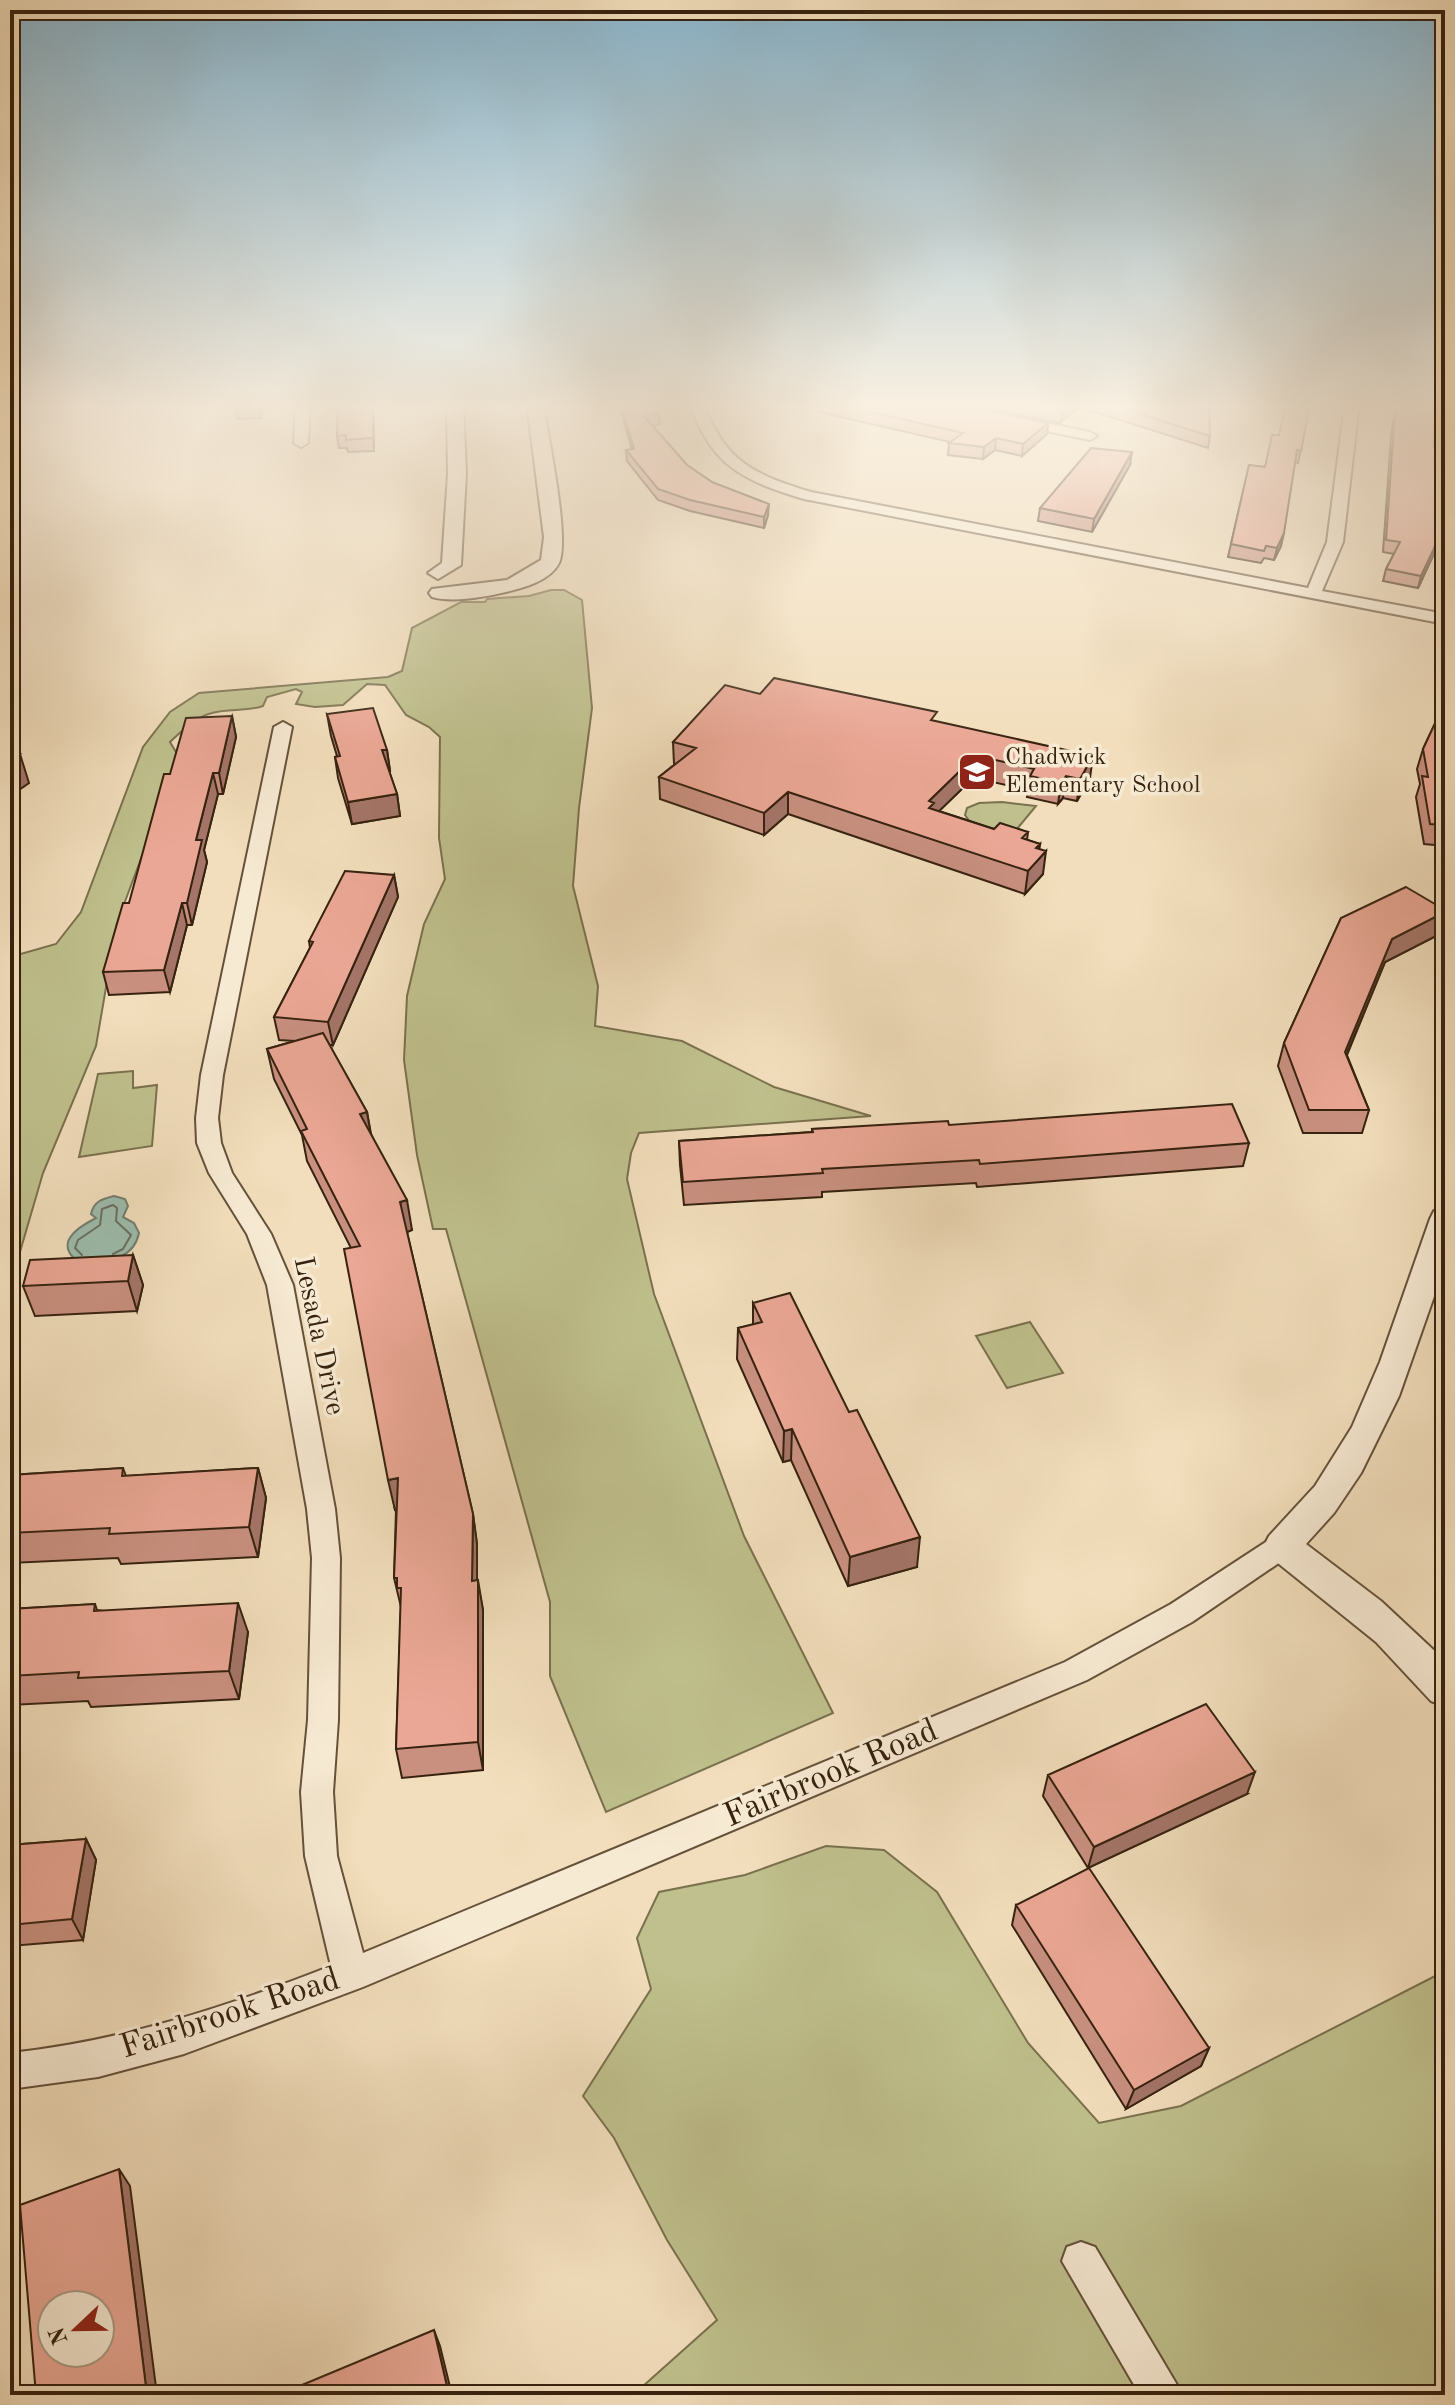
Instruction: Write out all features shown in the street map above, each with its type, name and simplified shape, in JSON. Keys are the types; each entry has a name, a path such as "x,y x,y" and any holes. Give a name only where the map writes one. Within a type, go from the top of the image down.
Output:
{"street":[{"path":"443,577 451,516"},
{"path":"443,577 521,582 544,569 553,552 549,516"},
{"path":"908,516 1445,619"},
{"path":"1313,594 1335,542 1338,516"},
{"path":"443,577 521,582"},
{"name":"Lesada Drive","path":"283,727 212,1075 207,1114 208,1141 217,1171 250,1218 270,1254 280,1285 321,1509 326,1558 323,1720 317,1792 321,1856 351,1975"},
{"name":"Fairbrook Road","path":"10,2071 97,2057 174,2039 269,2008 1076,1671 1144,1637 1203,1602 1282,1546 1326,1497 1365,1435 1396,1370 1445,1219"},
{"path":"1282,1546 1385,1627 1425,1664 1445,1689"},
{"path":"1081,2261 1163,2395"}],"green space":[{"path":"564,590 582,600 592,708 573,886 598,986 595,1026 682,1041 774,1087 871,1116 639,1133 631,1153 627,1179 654,1294 744,1536 833,1713 606,1812 550,1676 550,1602 446,1229 433,1229 417,1155 404,1060 407,996 424,924 445,879 439,838 440,737 429,727 406,715 385,685 367,684 343,705 315,707 296,704 302,692 296,689 267,697 263,706 206,715 170,742 179,757 117,923 96,1046 43,1173 10,1286 10,957 56,944 81,912 143,747 170,712 199,693 388,677 402,671 412,628 461,602 485,602 487,599 529,596"},
{"path":"979,803 1036,806 1007,841 975,829 965,815 967,808"},
{"path":"133,1071 133,1088 157,1085 152,1146 79,1157 98,1074"},
{"path":"1030,1322 1063,1373 1007,1388 976,1336"},
{"path":"826,1846 884,1850 937,1892 1028,2043 1099,2123 1181,2106 1445,1971 1445,2395 633,2395 717,2320 667,2240 614,2138 583,2096 651,1989 637,1938 659,1892 745,1875"}],"water":[{"path":"114,1196 125,1199 128,1206 123,1217 134,1223 139,1233 136,1242 131,1250 117,1258 81,1264 68,1250 70,1238 80,1227 96,1218 91,1214 96,1203"}],"building":[{"path":"1237,516 1287,516 1277,548 1266,546 1264,551 1231,544"},
{"path":"1388,516 1436,516 1436,544 1421,576 1386,569 1400,542 1386,540"},
{"path":"774,678 937,712 931,720 1093,756 1080,779 1066,776 1061,783 1030,776 1034,769 983,757 978,762 971,760 929,801 934,803 929,808 994,829 1000,823 1028,832 1022,838 1040,844 1036,848 1046,851 1028,871 788,792 764,813 659,777 696,748 673,742 725,685 760,694"},
{"path":"1445,702 1445,825 1430,824 1422,776 1428,777 1423,749"},
{"path":"373,708 387,750 382,750 397,794 348,802 335,757 340,756 327,714"},
{"path":"232,716 219,773 213,773 196,840 202,840 187,903 182,903 164,970 103,972 123,903 129,903 164,774 170,774 186,718"},
{"path":"10,752 20,754 10,762"},
{"path":"345,871 394,875 328,1022 274,1017 313,942 309,941"},
{"path":"1406,887 1445,912 1392,939 1345,1052 1369,1110 1309,1110 1284,1043 1341,918"},
{"path":"323,1033 367,1112 360,1114 407,1200 400,1202 473,1514 472,1581 478,1580 478,1742 396,1749 401,1588 397,1588 397,1578 394,1578 398,1478 388,1480 344,1249 360,1246 301,1131 307,1129 267,1049"},
{"path":"1232,1104 1249,1143 980,1164 979,1160 822,1169 823,1173 683,1182 679,1141 813,1132 812,1129 948,1121 949,1125"},
{"path":"133,1255 128,1281 23,1286 30,1260"},
{"path":"790,1293 849,1412 857,1410 920,1537 850,1557 792,1429 784,1431 738,1328 762,1322 753,1303"},
{"path":"123,1468 122,1476 258,1468 249,1527 109,1534 110,1528 10,1533 10,1475"},
{"path":"238,1603 229,1671 78,1678 79,1672 10,1676 10,1609 95,1604 94,1611"},
{"path":"1206,1704 1255,1772 1094,1847 1048,1775"},
{"path":"86,1839 72,1919 10,1925 10,1845"},
{"path":"1089,1868 1209,2048 1134,2090 1016,1905"},
{"path":"119,2169 147,2395 36,2395 20,2205"},
{"path":"434,2330 449,2395 278,2395"}],"place":[{"name":"Chadwick Elementary School","path":"977,772"}]}
